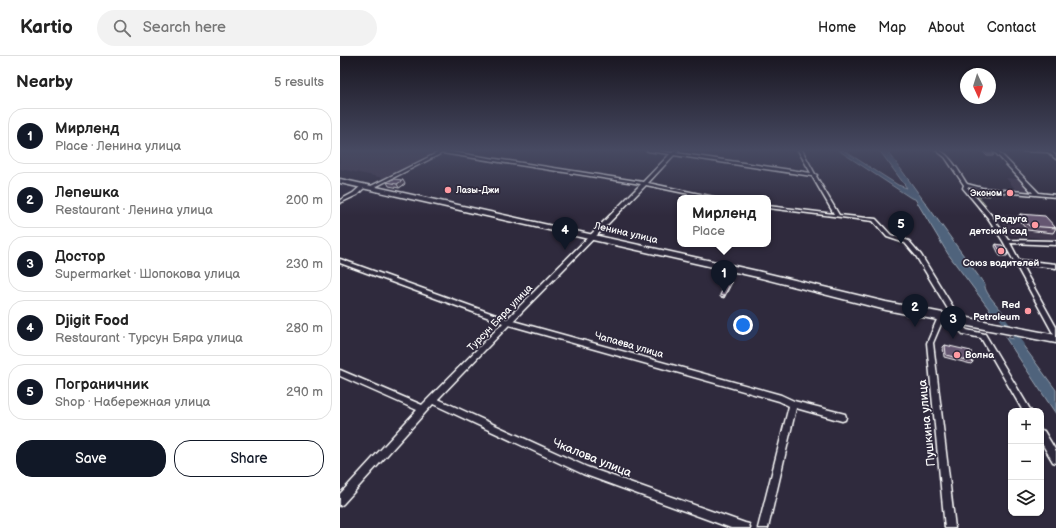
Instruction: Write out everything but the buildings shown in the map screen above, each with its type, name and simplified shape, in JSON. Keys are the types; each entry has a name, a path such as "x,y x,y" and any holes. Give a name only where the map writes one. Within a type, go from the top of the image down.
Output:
{"main road":[{"name":"Ленина улица","path":"340,181 592,237 952,320 1056,339"}],"street":[{"path":"340,202 399,172"},
{"path":"575,172 644,183 700,195"},
{"name":"Турсун Бяра улица","path":"340,501 423,409 510,323 655,172"},
{"path":"789,172 815,176"},
{"path":"813,172 837,216"},
{"path":"957,172 1006,241 1056,333"},
{"path":"1016,172 1037,194"},
{"path":"966,186 982,189 1056,196"},
{"path":"771,207 874,220 889,236 907,242 918,255 950,307"},
{"path":"1006,241 1056,243"},
{"name":"Чапаева улица","path":"340,261 510,323 782,398 793,404 842,418"},
{"path":"1018,262 1056,266"},
{"name":"Пушкина улица","path":"941,317 930,343 950,528"},
{"path":"952,320 965,332 983,336 1026,408"},
{"path":"340,373 423,409"},
{"name":"Чкалова улица","path":"433,400 586,471 745,528"},
{"path":"763,528 793,404"},
{"path":"1044,439 1056,459"}],"shaded area":[{"path":"354,172 395,172 383,178"},
{"path":"1006,178 1019,179 1029,191 1015,189"},
{"path":"995,213 1048,219 1056,229 1056,240 1010,235"}],"green space":[{"path":"973,188 992,191 995,194 989,194 990,196 978,195 986,205 982,205 970,190"}],"water":[{"path":"871,172 878,172 898,185 907,188 895,172 903,172 985,285 987,292 1006,316 992,313 948,254 915,199 911,198"},
{"path":"1005,337 1019,340 1056,390 1056,414"}],"waterway":[{"path":"996,309 1021,345"}],"place":[{"name":"Лазы-Джи","path":"448,190"},
{"name":"Эконом","path":"1010,193"},
{"name":"Радуга детский сад","path":"1035,225"},
{"name":"Пограничник","path":"901,244"},
{"name":"Djigit Food","path":"565,250"},
{"name":"Союз водителей","path":"1001,251"},
{"name":"Мирленд","path":"724,293"},
{"name":"Red Petroleum","path":"1028,311"},
{"name":"Лепешка","path":"915,327"},
{"name":"Достор","path":"953,339"},
{"name":"Волна","path":"957,355"}]}
